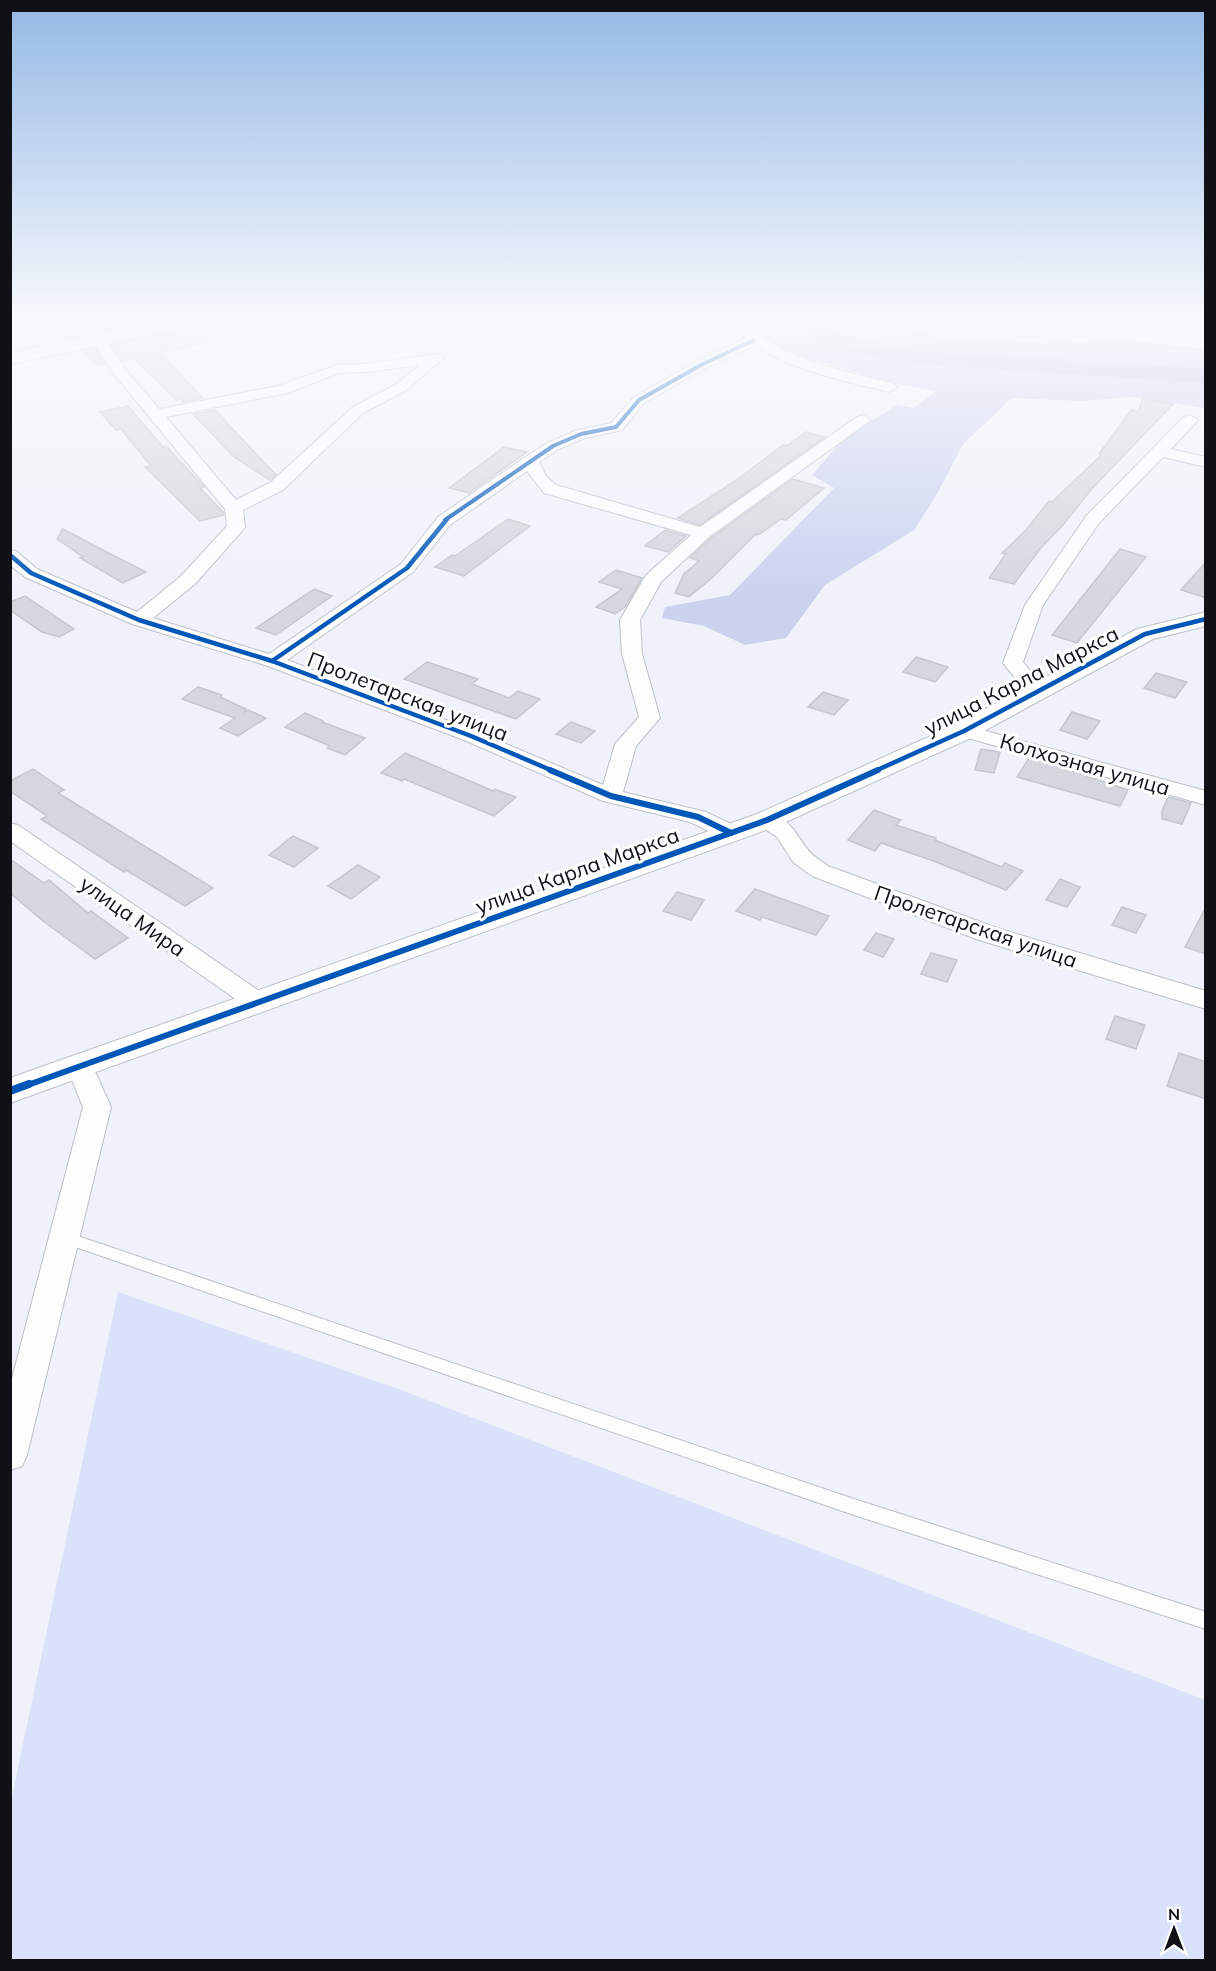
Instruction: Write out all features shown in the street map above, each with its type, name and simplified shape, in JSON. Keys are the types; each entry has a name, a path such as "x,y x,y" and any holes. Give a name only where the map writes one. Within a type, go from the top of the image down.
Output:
{"street":[{"path":"139,620 188,580 236,527 234,508 152,411"},
{"path":"154,414 170,411"},
{"path":"234,508 277,486 357,411"},
{"path":"272,661 407,568 444,521 553,446 581,434 616,427 630,411"},
{"path":"611,796 626,744 650,718 632,654 630,620 653,579 703,533 782,475 863,420"},
{"path":"1037,692 1013,663 1034,605 1093,519 1190,420"},
{"path":"1159,451 1206,462"},
{"path":"530,461 539,478 550,489 703,533"},
{"name":"Пролетарская улица","path":"10,555 32,573 139,620 272,661 471,736 611,796 698,818 731,833"},
{"name":"улица Карла Маркса","path":"10,1091 766,820 964,730 1144,634 1206,619"},
{"name":"Колхозная улица","path":"964,730 1206,798"},
{"name":"Пролетарская улица","path":"766,820 786,832 801,857 820,871 988,934 1206,1000"},
{"name":"улица Мира","path":"10,830 256,1001"},
{"path":"10,1455 97,1107 79,1065"}],"lane":[{"path":"63,1237 842,1503 1206,1621"}],"shaded area":[{"path":"887,411 998,411 963,444 937,494 914,530 825,585 786,638 745,645 704,626 662,618 665,607 730,595 834,488 812,475 844,438"},
{"path":"118,1292 401,1390 1205,1700 1205,1960 11,1960 11,1801"}],"building":[{"path":"132,411 163,447 166,446 204,487 200,488 224,515 200,521 145,467 151,466 121,429 116,430 100,412"},
{"path":"216,411 276,475 270,480 234,457 193,414"},
{"path":"1130,411 1166,411 1090,491 1040,549 1014,584 989,578 1006,554 1002,553 1026,530 1049,501 1052,502 1101,455 1099,454"},
{"path":"806,432 825,437 700,525 678,518 738,479 783,445 787,446"},
{"path":"504,447 527,452 469,493 449,488"},
{"path":"793,479 824,488 786,520 781,519 758,535 756,534 712,578 689,597 675,593 684,574 699,561 690,558 710,539"},
{"path":"508,519 530,526 464,576 435,567 452,555 455,556"},
{"path":"63,529 146,572 123,583 80,558 83,557 57,539"},
{"path":"665,530 686,536 668,552 645,546"},
{"path":"1120,549 1146,557 1077,643 1052,635"},
{"path":"1206,562 1206,598 1181,590"},
{"path":"616,570 642,578 625,607 615,614 596,607 622,589 599,582"},
{"path":"314,589 332,596 276,635 256,628"},
{"path":"25,596 74,629 59,637 42,632 10,610 10,602"},
{"path":"916,657 948,667 935,682 903,672"},
{"path":"427,662 478,679 472,684 509,698 518,691 540,699 516,719 404,679"},
{"path":"1156,673 1187,682 1175,698 1144,688"},
{"path":"198,687 222,695 220,697 246,709 245,712 248,710 266,718 238,736 220,728 235,718 182,699"},
{"path":"823,692 848,700 834,715 808,707"},
{"path":"1072,712 1100,721 1087,739 1060,730"},
{"path":"305,713 365,738 345,755 327,748 330,746 285,727"},
{"path":"571,722 595,731 581,743 556,734"},
{"path":"981,749 1000,752 994,773 975,770"},
{"path":"405,753 493,791 495,789 516,797 494,816 404,779 402,781 381,773"},
{"path":"1029,758 1128,790 1120,806 1017,777"},
{"path":"33,769 64,790 58,793 213,888 185,906 126,870 124,872 41,819 47,816 10,791 10,781"},
{"path":"1168,797 1191,803 1182,824 1162,819 1162,811"},
{"path":"874,810 901,820 896,825 936,838 935,840 1002,867 1005,863 1023,871 1006,890 881,843 875,851 848,840"},
{"path":"293,836 318,848 294,867 269,855"},
{"path":"10,859 44,883 49,880 88,913 91,911 128,938 95,959 43,921 10,893"},
{"path":"358,865 380,877 351,899 328,886"},
{"path":"1060,879 1080,887 1067,907 1046,900"},
{"path":"755,889 829,916 816,935 736,911"},
{"path":"677,892 704,900 691,920 663,911"},
{"path":"1122,907 1146,915 1136,933 1112,925"},
{"path":"1206,907 1206,954 1185,947"},
{"path":"876,933 894,939 883,957 864,950"},
{"path":"931,953 957,960 947,982 921,974"},
{"path":"1115,1016 1145,1025 1136,1049 1106,1039"},
{"path":"1179,1053 1206,1062 1206,1099 1167,1086"}],"cycle path":[{"path":"272,661 407,568 444,521 553,446 581,434 616,427 630,411"},
{"path":"10,555 31,573 139,620 272,661 471,736 611,796 698,817 731,833"},
{"path":"10,1091 767,820 964,731 1145,634 1206,619"}]}
